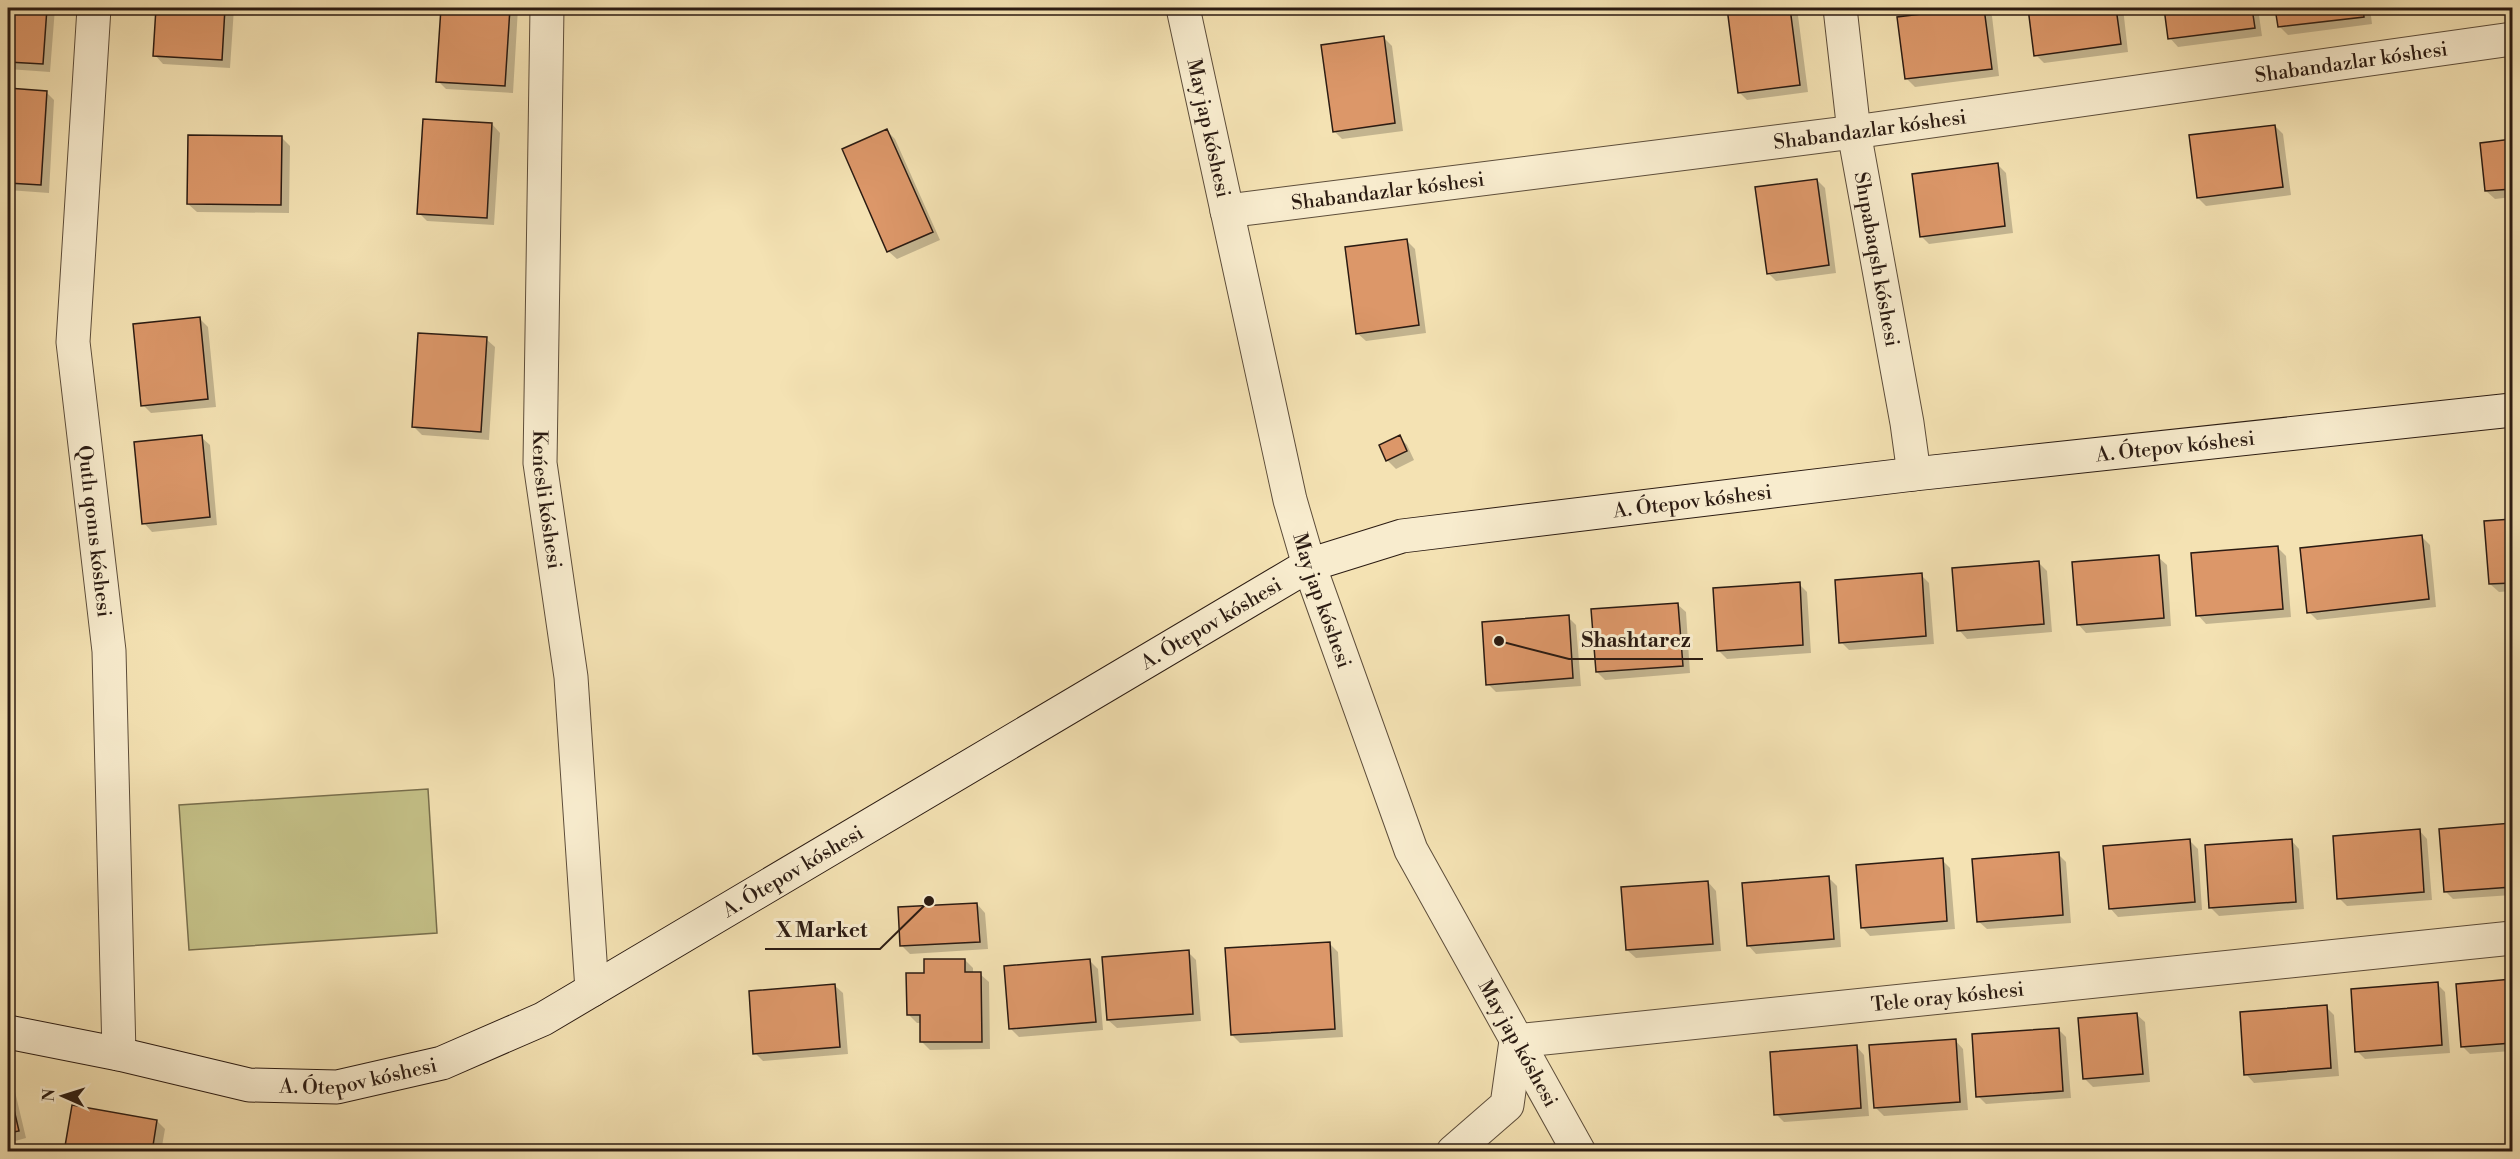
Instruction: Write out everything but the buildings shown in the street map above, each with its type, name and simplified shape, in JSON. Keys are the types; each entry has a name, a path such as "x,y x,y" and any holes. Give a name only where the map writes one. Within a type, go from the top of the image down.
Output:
{"street":[{"name":"Qutlı qonıs kóshesi","path":"94,8 72,342 109,651 118,1054"},
{"name":"Keńesli kóshesi","path":"547,8 540,463 571,677 592,990"},
{"name":"May jap kóshesi","path":"1184,8 1290,500 1309,565 1411,850 1579,1152"},
{"name":"Shıpabaqsh kóshesi","path":"1840,8 1854,132 1907,423 1914,474"},
{"name":"Shabandazlar kóshesi","path":"1227,211 1854,132 2512,39"},
{"name":"A. Ótepov kóshesi","path":"8,1032 118,1054 249,1085 337,1087 442,1064 543,1019 1309,565 1402,536 1914,474 2512,410"},
{"name":"Tele oray kóshesi","path":"1516,1041 2512,938"},
{"path":"1453,1152 1508,1105 1516,1041"}],"shaded area":[{"path":"428,789 437,933 189,950 179,805"}],"place":[{"name":"Shashtarez","path":"1499,641"},
{"name":"X Market","path":"929,901"}]}
